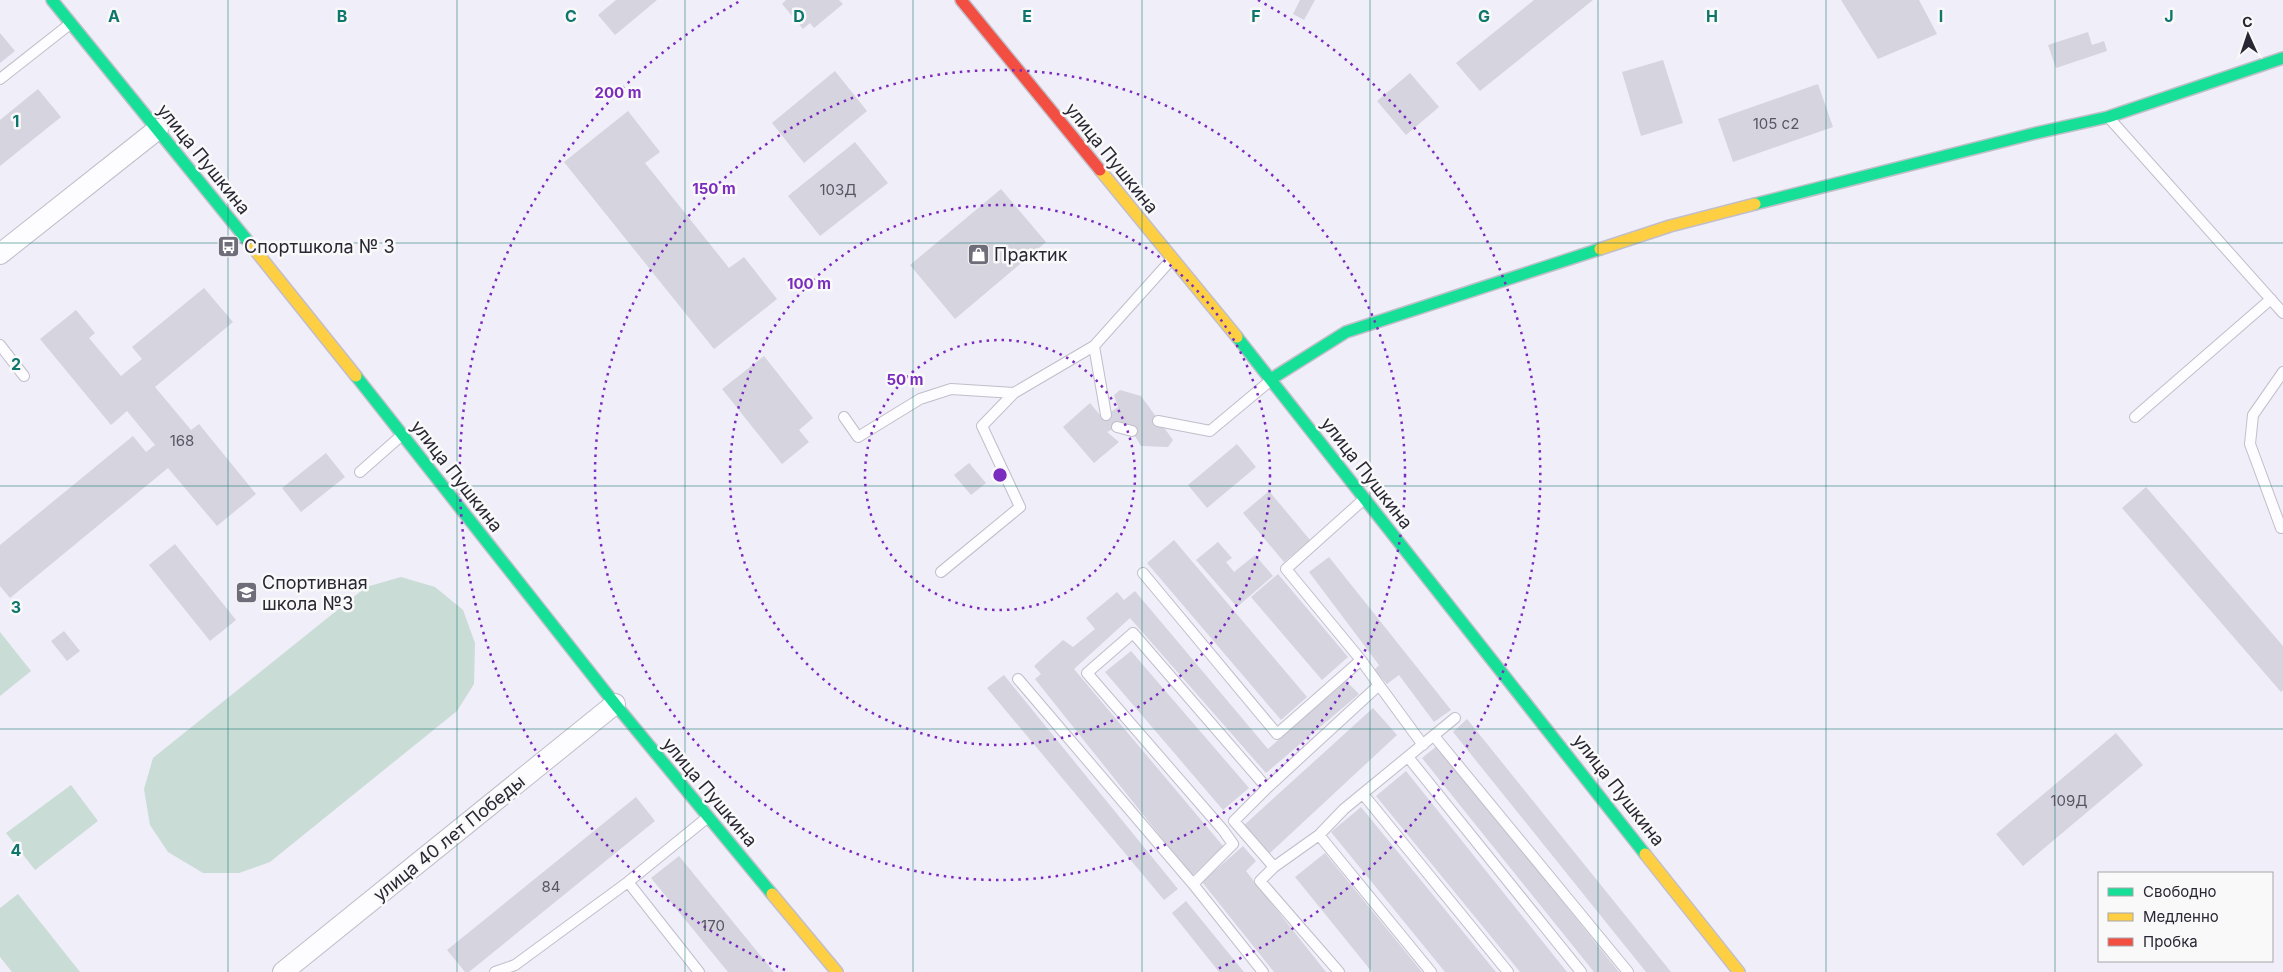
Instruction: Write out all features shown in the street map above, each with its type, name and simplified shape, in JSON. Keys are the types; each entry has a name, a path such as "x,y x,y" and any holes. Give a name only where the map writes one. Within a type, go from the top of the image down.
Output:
{"street":[{"name":"улица Пушкина","path":"52,0 158,129 402,434 615,704 837,972"},
{"name":"улица Пушкина","path":"962,0 1272,379 1364,500 1739,972"},
{"path":"1272,379 1346,332 1670,226 2032,134 2108,117 2283,58"},
{"path":"0,254 158,129"},
{"name":"улица 40 лет Победы","path":"283,972 615,704"}],"lane":[{"path":"0,78 71,24"},
{"path":"2108,117 2283,312"},
{"path":"942,572 1020,507 982,426 1014,393 1094,346 1172,259"},
{"path":"2135,417 2271,299"},
{"path":"0,345 24,376"},
{"path":"1094,346 1106,415"},
{"path":"2281,528 2250,444 2253,415 2283,372"},
{"path":"1158,421 1210,431 1272,379"},
{"path":"844,417 858,437 920,399 951,389 1014,393"},
{"path":"1117,428 1132,432"},
{"path":"360,472 402,434"},
{"path":"1364,500 1286,569 1361,660 1423,745"},
{"path":"1143,573 1277,734 1361,660"},
{"path":"1193,884 1233,844 1087,673 1133,633 1267,788"},
{"path":"1018,679 1193,884 1263,972"},
{"path":"1223,830 1379,685"},
{"path":"1339,972 1260,881 1274,867 1319,835 1363,794 1455,718"},
{"path":"1434,736 1628,972"},
{"path":"1408,757 1581,972"},
{"path":"1363,794 1508,972"},
{"path":"495,972 515,965 628,882 708,817"},
{"path":"1234,821 1274,867"},
{"path":"1319,835 1431,972"},
{"path":"628,882 699,972"}],"shaded area":[{"path":"401,577 435,587 463,610 475,643 474,684 457,711 270,862 239,873 203,873 168,852 150,825 144,789 153,758 366,587"},
{"path":"0,632 31,671 0,696"},
{"path":"71,785 98,821 35,870 6,833"},
{"path":"18,894 80,972 12,972 0,957 0,908"}],"building":[{"path":"616,0 657,0 615,35 598,15"},
{"path":"786,0 839,0 843,4 814,28 810,23 803,29 782,4"},
{"path":"1300,0 1315,0 1304,20 1293,14"},
{"path":"1534,0 1593,0 1480,91 1456,63"},
{"path":"1841,0 1919,0 1937,34 1878,59"},
{"path":"2088,32 2092,45 2104,41 2107,51 2056,68 2048,45"},
{"path":"0,33 15,51 0,63"},
{"path":"1663,60 1683,123 1641,136 1622,72"},
{"path":"835,71 867,111 804,163 772,123"},
{"path":"1410,73 1439,107 1406,135 1377,101"},
{"path":"1818,84 1833,127 1733,162 1718,119"},
{"path":"38,89 61,117 0,166 0,120"},
{"path":"628,111 660,152 645,163 729,268 744,257 777,299 714,349 564,162"},
{"path":"855,142 888,183 820,236 788,196"},
{"name":"Практик","path":"1001,189 1046,242 955,319 910,265"},
{"path":"204,288 233,322 155,387 191,430 199,424 256,494 217,526 168,468 10,598 0,586 0,545 133,436 146,452 155,445 127,411 111,425 40,339 76,310 95,333 89,338 121,376 142,359 132,347"},
{"path":"764,356 813,418 799,430 809,442 782,464 722,389"},
{"path":"1120,390 1141,396 1173,440 1168,447 1141,446 1132,431 1117,427 1107,432 1119,442 1094,463 1063,427 1090,403 1100,415 1106,415 1118,407 1114,395"},
{"path":"1237,444 1256,467 1207,508 1188,485"},
{"path":"326,453 345,477 301,512 282,488"},
{"path":"969,463 986,483 971,495 954,475"},
{"path":"2146,487 2283,646 2283,690 2281,692 2122,508"},
{"path":"1269,491 1310,540 1284,562 1243,513"},
{"path":"1174,540 1307,697 1281,720 1147,563"},
{"path":"1218,542 1232,558 1226,562 1234,572 1255,555 1273,576 1237,607 1196,560"},
{"path":"175,544 236,620 210,641 149,565"},
{"path":"1329,557 1451,710 1434,722 1399,675 1387,684 1374,670 1379,665 1309,572"},
{"path":"1278,574 1348,657 1322,680 1251,597"},
{"path":"1135,591 1268,749 1346,681 1359,694 1266,773 1130,618 1074,669 1223,846 1192,876 1035,679 1041,674 1034,666 1063,640 1073,647 1095,629 1086,618 1117,592 1124,600"},
{"path":"64,631 80,651 67,661 51,641"},
{"path":"1131,651 1249,788 1223,810 1105,672"},
{"path":"1004,675 1178,889 1164,900 987,688"},
{"path":"1373,708 1397,735 1269,854 1242,827"},
{"path":"1467,719 1671,972 1646,972 1453,732"},
{"path":"2116,733 2143,765 2023,866 1996,834"},
{"path":"1437,746 1619,972 1594,972 1422,758"},
{"path":"1406,771 1567,972 1520,972 1376,796"},
{"path":"636,797 655,821 469,972 465,972 447,950"},
{"path":"1361,807 1496,972 1445,972 1331,832"},
{"path":"1243,846 1256,861 1246,871 1326,972 1274,972 1202,882"},
{"path":"1325,853 1422,972 1372,972 1295,877"},
{"path":"679,856 774,972 728,972 651,878"},
{"path":"1186,901 1244,972 1219,972 1172,913"}],"traffic: fast":[{"path":"52,0 251,245"},
{"path":"1755,204 2032,134 2108,117 2283,58"},
{"path":"1271,379 1346,332 1600,249"},
{"path":"1237,337 1645,854"},
{"path":"356,376 615,704 772,894"}],"traffic: slow":[{"path":"1100,170 1237,337"},
{"path":"1600,249 1670,226 1755,204"},
{"path":"251,245 356,376"},
{"path":"1645,854 1739,972"},
{"path":"772,894 837,972"}],"traffic: jam":[{"path":"961,0 1100,170"}],"place":[{"name":"Спортшкола № 3","path":"228,246"},
{"name":"Практик","path":"978,254"},
{"name":"Спортивная школа №3","path":"246,592"}]}
